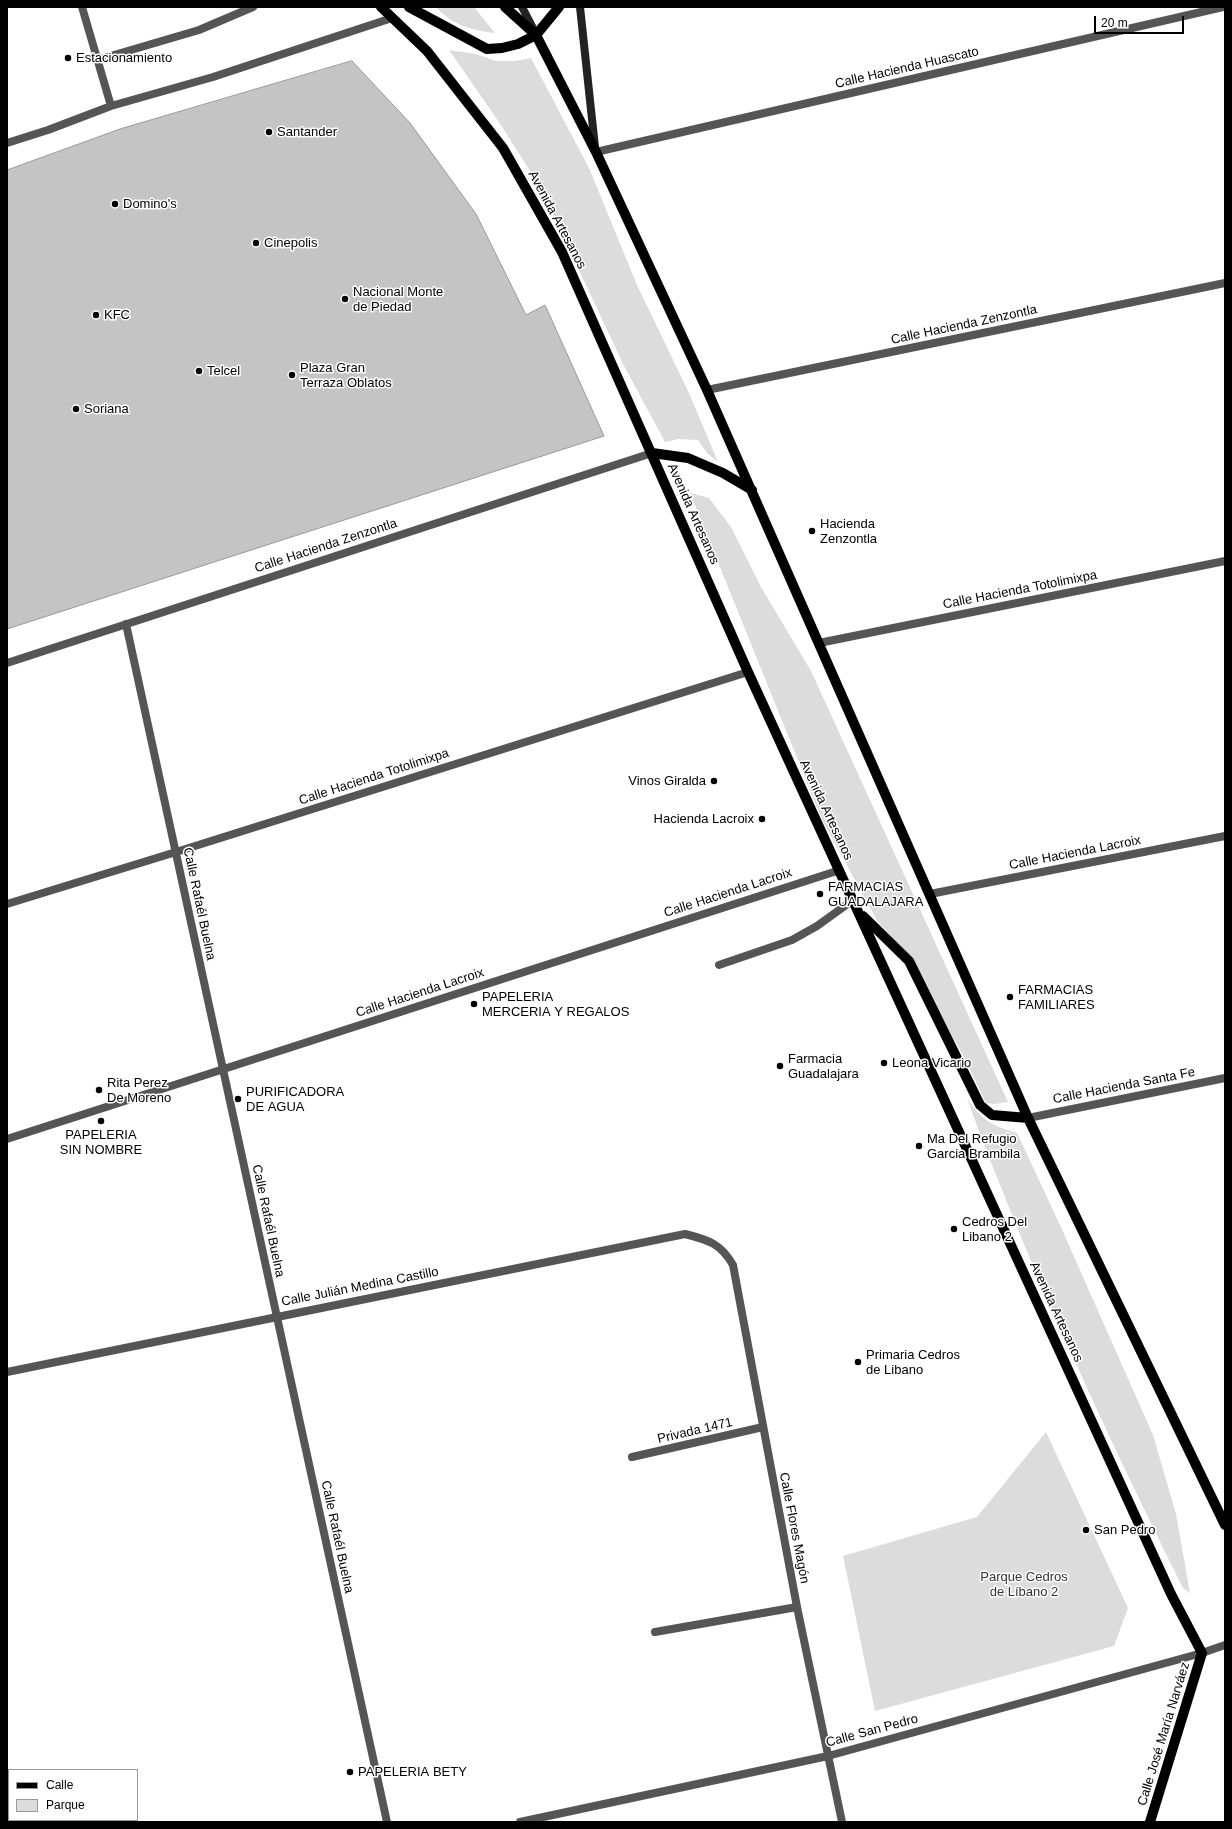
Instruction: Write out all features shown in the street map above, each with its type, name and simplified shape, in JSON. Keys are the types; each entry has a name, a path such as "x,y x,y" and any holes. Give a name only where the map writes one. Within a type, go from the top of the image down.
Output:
{"main road":[{"name":"Avenida Artesanos","path":"381,7 427,51 503,148 562,252 748,672 1171,1594 1202,1654"},
{"path":"409,7 488,49 502,48 518,44 536,35 559,7"},
{"path":"506,7 536,35 596,152 708,390 1028,1118 1225,1525"},
{"path":"652,453 688,458 723,473 752,490"},
{"path":"857,910 908,961 980,1105 992,1115 1028,1118"},
{"name":"Calle José María Narváez","path":"1150,1822 1202,1654"}],"street":[{"path":"82,7 111,106"},
{"path":"97,60 199,30 253,7"},
{"path":"522,7 536,35"},
{"path":"580,7 596,152"},
{"name":"Calle Hacienda Huascato","path":"596,152 1223,7"},
{"path":"7,143 48,130 111,106 213,77 392,18"},
{"name":"Calle Hacienda Zenzontla","path":"708,390 1225,283"},
{"name":"Calle Hacienda Zenzontla","path":"7,663 652,453"},
{"name":"Calle Hacienda Totolimixpa","path":"819,643 1225,561"},
{"name":"Calle Rafaél Buelna","path":"126,624 387,1822"},
{"name":"Calle Hacienda Totolimixpa","path":"7,904 748,672"},
{"name":"Calle Hacienda Lacroix","path":"930,894 1225,836"},
{"name":"Calle Hacienda Lacroix","path":"7,1138 840,870"},
{"path":"719,965 792,940 817,926 853,900"},
{"name":"Calle Hacienda Santa Fe","path":"1028,1118 1225,1078"},
{"name":"Calle Julián Medina Castillo","path":"7,1372 276,1316 685,1234 716,1244"},
{"name":"Calle Flores Magón","path":"716,1244 726,1252 733,1265 762,1428 842,1822"},
{"name":"Privada 1471","path":"632,1457 762,1428"},
{"path":"655,1632 797,1606"},
{"name":"Calle San Pedro","path":"520,1822 828,1756 1202,1654 1225,1645"}],"green space":[{"path":"436,7 474,7 495,33 462,26 442,13"},
{"path":"449,50 476,54 496,61 515,61 531,58 589,168 637,285 689,393 718,462 707,453 698,440 678,439 665,442 623,364 540,187 501,125"},
{"path":"690,493 709,498 731,527 761,587 811,671 1008,1102 995,1104 986,1103 963,1055 900,946 878,922 823,822"},
{"path":"967,1098 977,1112 988,1121 1017,1133 1060,1225 1153,1435 1176,1514 1190,1593 1183,1588 1080,1373 1023,1242"},
{"name":"Parque Cedros de Líbano 2","path":"1046,1432 1128,1608 1114,1646 875,1711 843,1556 977,1517"}],"building":[{"name":"Plaza Gran Terraza Oblatos","path":"352,61 410,123 476,214 526,315 545,305 604,436 7,629 7,170 120,129"}],"place":[{"name":"Estacionamiento","path":"68,58"},
{"name":"Santander","path":"269,132"},
{"name":"Domino's","path":"115,204"},
{"name":"Cinepolis","path":"256,243"},
{"name":"Nacional Monte de Piedad","path":"345,299"},
{"name":"KFC","path":"96,315"},
{"name":"Telcel","path":"199,371"},
{"name":"Plaza Gran Terraza Oblatos","path":"292,375"},
{"name":"Soriana","path":"76,409"},
{"name":"Hacienda Zenzontla","path":"812,531"},
{"name":"Vinos Giralda","path":"714,781"},
{"name":"Hacienda Lacroix","path":"762,819"},
{"name":"FARMACIAS GUADALAJARA","path":"820,894"},
{"name":"FARMACIAS FAMILIARES","path":"1010,997"},
{"name":"PAPELERIA MERCERIA Y REGALOS","path":"474,1004"},
{"name":"Leona Vicario","path":"884,1063"},
{"name":"Farmacia Guadalajara","path":"780,1066"},
{"name":"Rita Perez De Moreno","path":"99,1090"},
{"name":"PURIFICADORA DE AGUA","path":"238,1099"},
{"name":"PAPELERIA SIN NOMBRE","path":"101,1121"},
{"name":"Ma Del Refugio Garcia Brambila","path":"919,1146"},
{"name":"Cedros Del Libano 2","path":"954,1229"},
{"name":"Primaria Cedros de Libano","path":"858,1362"},
{"name":"San Pedro","path":"1086,1530"},
{"name":"PAPELERIA BETY","path":"350,1772"}]}
